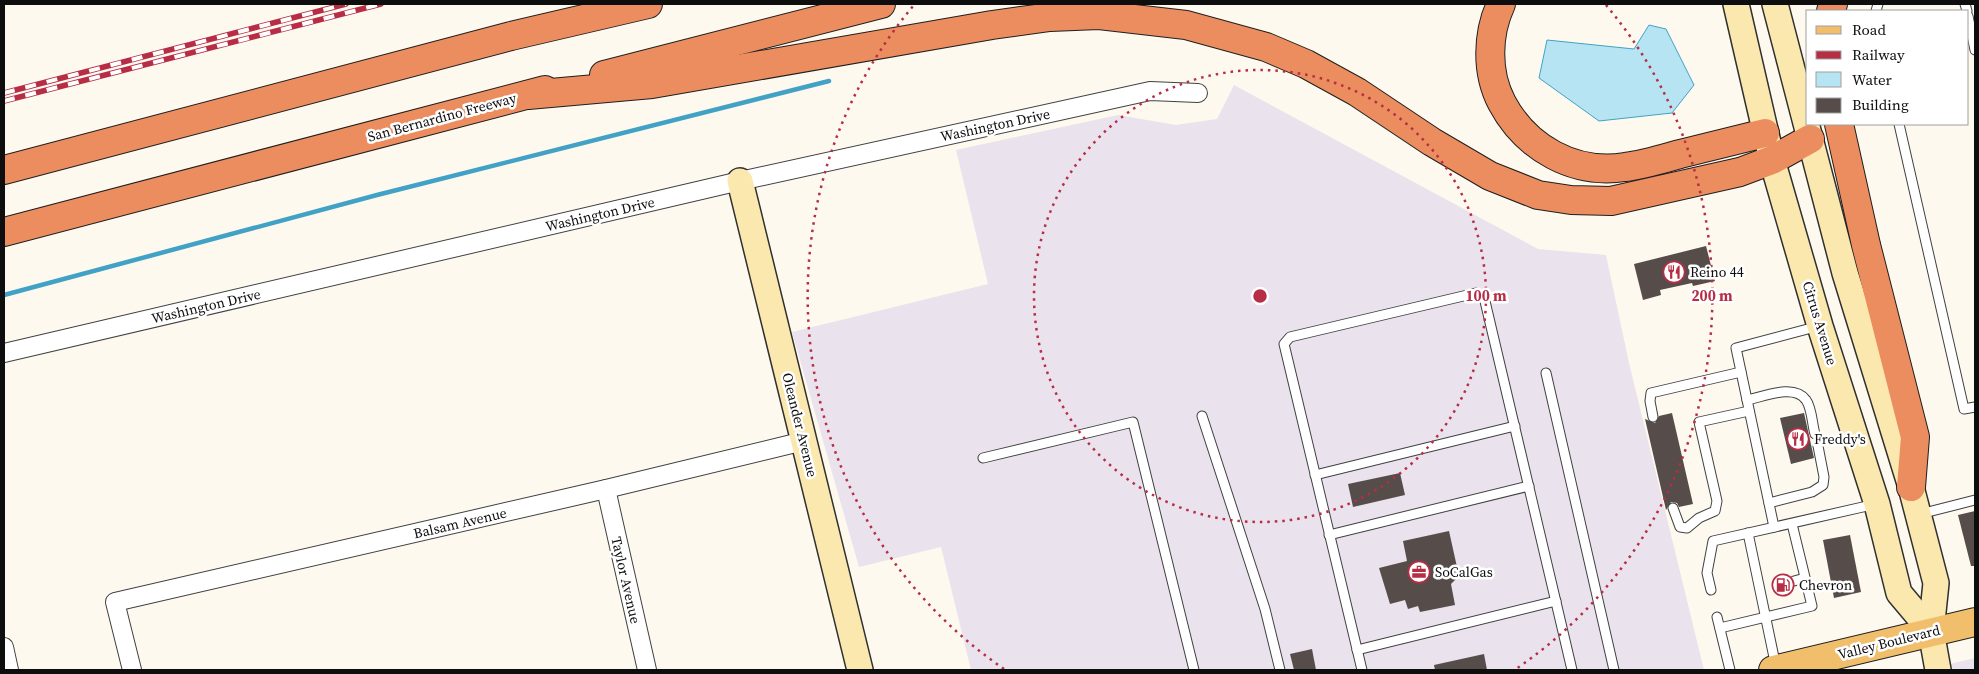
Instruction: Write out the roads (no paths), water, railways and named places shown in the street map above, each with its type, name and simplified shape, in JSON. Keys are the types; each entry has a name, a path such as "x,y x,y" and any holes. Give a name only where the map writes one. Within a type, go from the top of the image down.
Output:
{"highway":[{"path":"511,36 587,4"},
{"path":"4,170 511,36 648,4"},
{"name":"San Bernardino Freeway","path":"4,232 881,4"},
{"path":"1501,4 1494,23 1490,50 1492,71 1499,98 1524,133 1557,157 1589,167 1625,167 1765,133"},
{"path":"528,95 652,84 992,25 1050,17 1099,15 1186,25 1266,47 1306,64 1357,92 1432,142 1490,176 1538,195 1571,200 1611,200 1730,175 1772,160 1810,139"},
{"path":"1839,125 1866,245 1914,436 1911,487"}],"main road":[{"name":"Citrus Avenue","path":"1736,4 1772,160 1820,326 1876,504 1899,593 1931,631"},
{"name":"Citrus Avenue","path":"1775,4 1806,124"},
{"name":"Citrus Avenue","path":"1806,125 1845,273 1911,487 1936,583 1931,631 1938,670"},
{"name":"Oleander Avenue","path":"740,181 860,670"},
{"name":"Valley Boulevard","path":"1775,670 1815,665 1931,631 1975,622"}],"street":[{"name":"Washington Drive","path":"4,353 740,181 1150,91 1198,94"},
{"name":"Balsam Avenue","path":"132,670 115,602 606,490 804,441"},
{"name":"Taylor Avenue","path":"606,490 646,670"},
{"path":"4,647 9,670"}],"lane":[{"path":"1969,21 1975,50"},
{"path":"1899,125 1964,409 1975,406"},
{"path":"1362,670 1284,344 1290,337 1476,292 1484,297 1572,670"},
{"path":"1774,527 1736,348 1820,326"},
{"path":"1653,417 1650,401 1651,393 1741,372"},
{"path":"1546,373 1614,670"},
{"path":"1747,400 1789,391 1802,396 1807,401 1815,434"},
{"path":"1673,508 1680,527 1687,528 1695,524 1699,518 1715,511 1717,501 1699,422 1749,411"},
{"path":"1202,416 1264,609 1280,670"},
{"path":"983,458 1133,422 1194,670"},
{"path":"1315,475 1515,426"},
{"path":"1769,504 1812,492 1823,485 1824,478 1818,446"},
{"path":"1329,535 1529,486"},
{"path":"1918,515 1975,500"},
{"path":"1711,590 1707,573 1713,541 1876,504"},
{"path":"1720,628 1812,606 1792,524"},
{"path":"1748,533 1761,588 1775,670"},
{"path":"1789,556 1800,553"},
{"path":"1794,581 1805,578"},
{"path":"1357,650 1556,601"},
{"path":"1717,617 1730,670"}],"water":[{"path":"1649,25 1666,29 1694,85 1672,113 1599,121 1539,78 1547,40 1634,49"}],"waterway":[{"path":"4,295 377,195 829,81"}],"railway":[{"path":"4,93 346,4"},
{"path":"4,101 381,4"}],"place":[{"name":"Reino 44","path":"1674,272"},
{"name":"Freddy's","path":"1798,439"},
{"name":"SoCalGas","path":"1419,572"},
{"name":"Chevron","path":"1783,585"}]}
